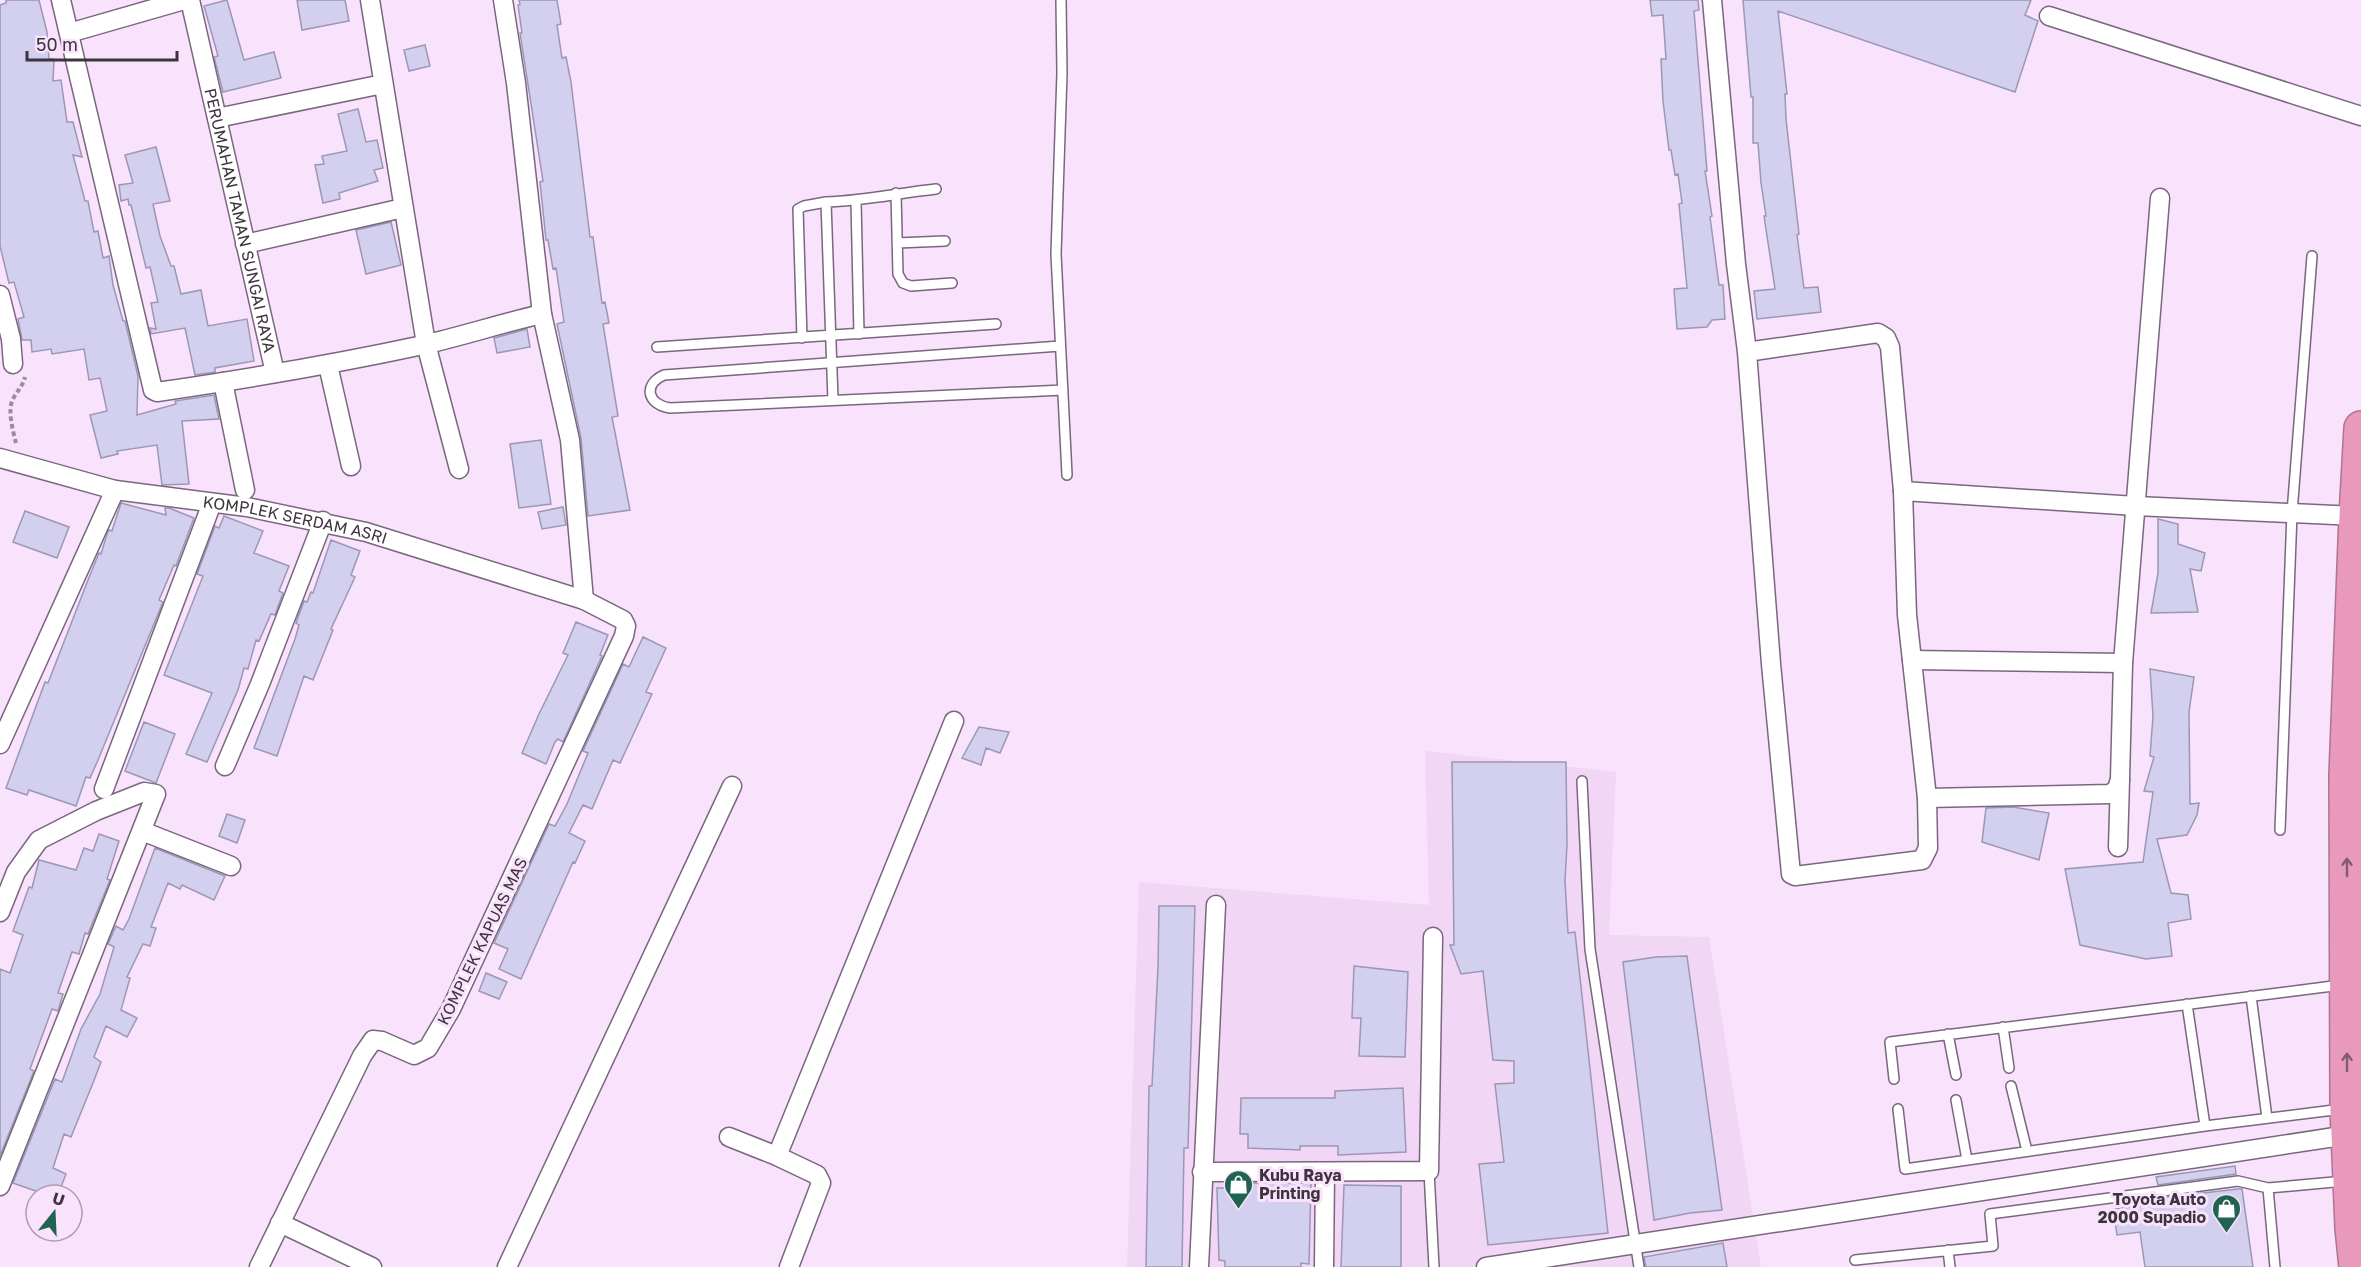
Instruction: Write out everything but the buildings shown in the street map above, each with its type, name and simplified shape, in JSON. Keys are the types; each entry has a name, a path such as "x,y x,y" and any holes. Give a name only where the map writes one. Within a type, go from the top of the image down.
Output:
{"highway":[{"path":"2356,1267 2348,1122 2346,775 2361,428"}],"street":[{"path":"61,0 151,387 157,392 328,365 426,344 488,326 542,314"},
{"path":"69,33 184,0"},
{"name":"PERUMAHAN TAMAN SUNGAI RAYA","path":"190,0 276,373"},
{"path":"370,0 426,344 459,469"},
{"path":"502,0 516,83 542,314 570,441 584,600"},
{"path":"1712,0 1735,253 1747,352 1772,675 1791,874 1795,876 1922,860 1928,848 1926,798 1912,660 1904,550 1903,491 1890,347 1886,338 1878,333 1747,352"},
{"path":"2049,16 2361,116"},
{"path":"217,118 383,84"},
{"path":"2118,847 2123,663 2160,198"},
{"path":"245,244 403,208"},
{"path":"0,295 11,339 13,364"},
{"path":"328,365 351,466"},
{"path":"223,382 245,490"},
{"name":"KOMPLEK SERDAM ASRI","path":"0,458 115,490 247,507 323,521 366,532 584,600"},
{"path":"0,744 115,490"},
{"path":"1903,491 2136,506 2356,516"},
{"path":"104,789 212,503"},
{"path":"225,766 260,684 323,521"},
{"name":"KOMPLEK KAPUAS MAS","path":"259,1267 362,1056 373,1041 382,1041 414,1055 428,1048 451,1009 597,699 624,636 626,626 623,620 584,600"},
{"path":"1912,660 2123,663"},
{"path":"777,1156 954,721"},
{"path":"1926,798 2110,794 2117,789 2120,779"},
{"path":"507,1267 732,786"},
{"path":"0,912 16,872 39,840 96,811 144,792 156,794 0,1186"},
{"path":"142,831 231,866"},
{"path":"1199,1267 1216,905"},
{"path":"1202,1172 1429,1171 1433,937"},
{"path":"1486,1267 1636,1245 2348,1122"},
{"path":"729,1137 817,1175 821,1183 789,1267"},
{"path":"1324,1267 1325,1172"},
{"path":"280,1223 372,1267"}],"lane":[{"path":"1060,0 1062,73 1056,254 1067,475"},
{"path":"802,338 798,209 826,202 856,201 896,193 936,189"},
{"path":"896,193 898,274 903,283 911,286 952,283"},
{"path":"856,201 859,334"},
{"path":"826,202 833,400"},
{"path":"897,243 945,241"},
{"path":"2280,831 2292,513 2313,256"},
{"path":"657,347 996,324"},
{"path":"1060,346 664,375 652,384 650,393 653,401 661,407 670,408 1063,390"},
{"path":"1582,781 1590,949 1639,1267"},
{"path":"1894,1079 1890,1042 2347,984"},
{"path":"2251,996 2267,1118"},
{"path":"2187,1004 2205,1126"},
{"path":"2003,1027 2009,1068"},
{"path":"1948,1034 1956,1075"},
{"path":"2011,1086 2027,1151"},
{"path":"1956,1100 1967,1160"},
{"path":"1898,1109 1905,1169 2267,1118 2348,1122"},
{"path":"1429,1171 1434,1267"},
{"path":"1856,1260 1994,1246 1990,1214 2238,1181 2268,1188 2350,1180"},
{"path":"2268,1188 2275,1267"},
{"path":"1948,1250 1950,1267"},
{"path":"1902,1255 1904,1267"}],"path":[{"path":"13,364 25,378 10,407 21,464"}],"shaded area":[{"path":"1425,751 1616,772 1609,935 1709,937 1761,1267 1127,1267 1139,882 1429,905"}],"place":[{"name":"Kubu Raya Printing","path":"1238,1210"},
{"name":"Toyota Auto 2000 Supadio","path":"2227,1234"}]}
